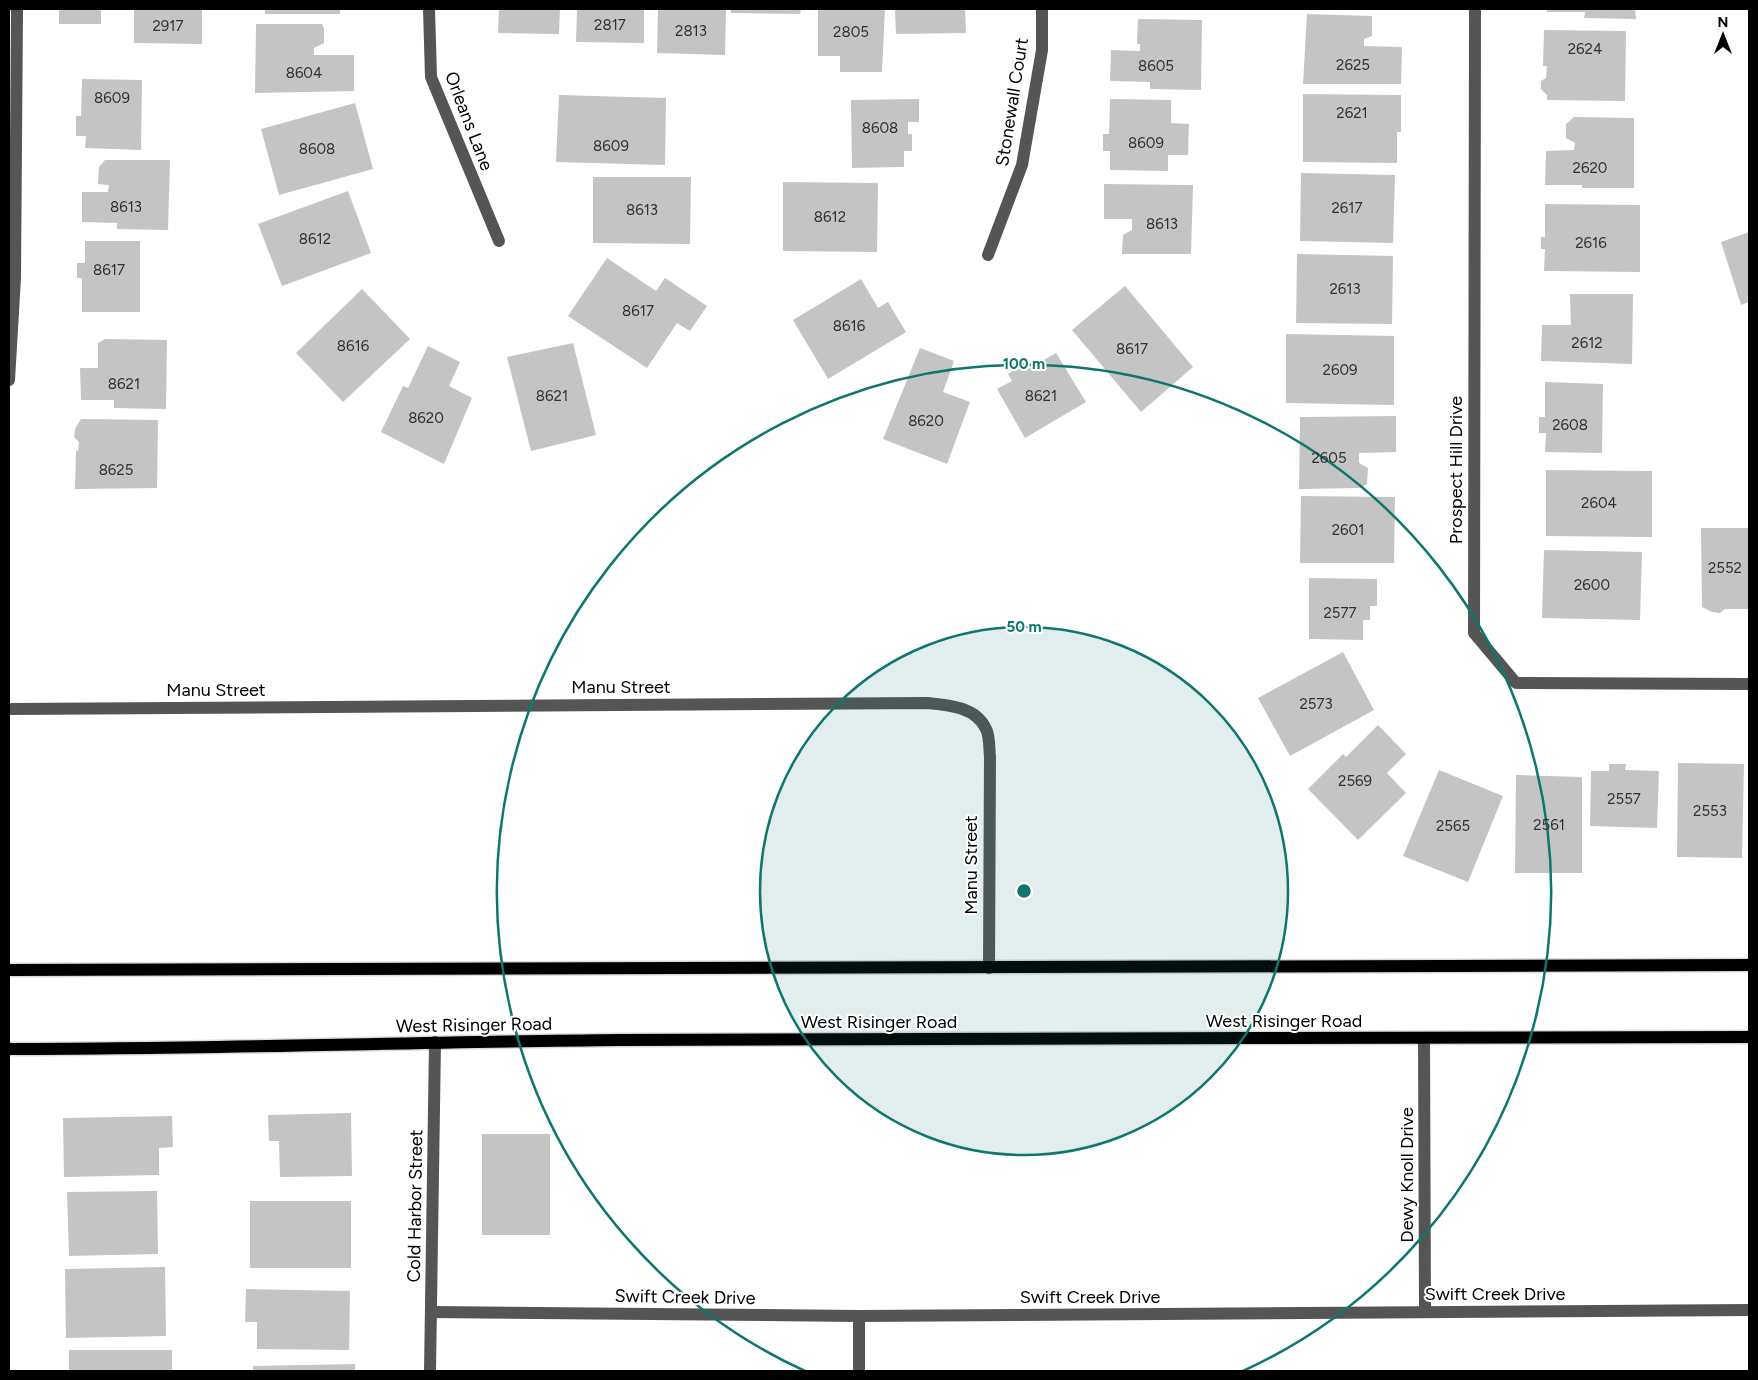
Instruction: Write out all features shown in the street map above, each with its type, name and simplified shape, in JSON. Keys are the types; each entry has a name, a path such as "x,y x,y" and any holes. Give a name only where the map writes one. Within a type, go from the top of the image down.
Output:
{"main road":[{"path":"9,970 1749,965"},
{"name":"West Risinger Road","path":"9,1049 240,1048 435,1042 1749,1037"}],"street":[{"path":"9,380 17,9"},
{"name":"Orleans Lane","path":"429,9 431,76 498,242"},
{"name":"Stonewall Court","path":"988,255 1022,165 1042,50 1042,9"},
{"name":"Prospect Hill Drive","path":"1475,9 1474,633 1516,683 1749,684"},
{"name":"Manu Street","path":"9,709 928,703 954,706 975,715 987,730 990,757 989,968"},
{"name":"Dewy Knoll Drive","path":"1424,1039 1425,1312"},
{"name":"Cold Harbor Street","path":"430,1371 435,1042"},
{"name":"Swift Creek Drive","path":"431,1312 859,1316 1749,1310"},
{"path":"859,1316 859,1371"}],"building":[{"path":"59,9 101,9 101,24 59,24"},
{"path":"134,9 202,9 202,44 134,43"},
{"path":"265,9 340,9 340,14 265,14"},
{"path":"499,9 560,9 559,34 498,33"},
{"path":"577,9 644,9 644,43 576,42"},
{"path":"658,9 726,9 725,55 657,53"},
{"path":"731,9 801,9 800,14 731,13"},
{"path":"818,9 885,9 882,72 840,72 840,56 818,56"},
{"path":"895,9 965,9 966,33 896,34"},
{"path":"1547,9 1635,9 1636,19 1584,18 1585,12 1547,12"},
{"path":"1307,14 1372,16 1372,36 1364,39 1364,46 1402,47 1401,84 1303,84"},
{"path":"1138,19 1202,20 1201,90 1150,89 1150,82 1110,81 1111,50 1140,51 1140,44 1137,44"},
{"path":"256,24 322,24 324,28 324,43 314,48 314,55 354,55 354,91 255,93"},
{"path":"1544,30 1626,31 1625,101 1547,100 1547,95 1541,89 1541,81 1546,78 1547,66 1543,66"},
{"path":"82,79 142,80 141,150 85,148 86,136 76,136 76,116 81,116"},
{"path":"1303,94 1401,95 1401,132 1397,132 1397,163 1303,162"},
{"path":"559,95 666,98 665,165 556,162"},
{"path":"919,99 919,122 908,122 908,134 912,134 912,151 904,151 904,167 852,168 851,100"},
{"path":"1110,99 1171,100 1171,123 1189,124 1188,155 1168,155 1168,171 1110,170 1110,151 1103,151 1103,134 1109,134"},
{"path":"355,103 373,169 279,195 261,129"},
{"path":"1574,117 1634,118 1634,188 1582,188 1582,185 1545,185 1546,151 1574,150 1575,143 1566,138 1566,124"},
{"path":"105,160 170,160 168,230 117,229 117,223 82,222 82,192 108,192 109,185 98,184 99,167"},
{"path":"1301,173 1395,175 1393,243 1300,241"},
{"path":"593,177 691,177 690,244 593,243"},
{"path":"783,182 878,183 877,252 783,251"},
{"path":"1104,184 1193,185 1191,254 1122,254 1123,235 1132,230 1132,219 1104,219"},
{"path":"348,191 371,253 282,286 258,224"},
{"path":"1545,204 1640,205 1640,272 1544,271 1545,249 1541,249 1541,237 1545,237"},
{"path":"1749,232 1749,302 1741,305 1721,242"},
{"path":"85,241 140,241 140,312 82,312 82,278 77,278 77,263 85,263"},
{"path":"1297,254 1393,256 1392,324 1296,323"},
{"path":"607,258 656,291 665,278 707,306 690,331 677,323 647,368 568,316"},
{"path":"861,279 878,308 888,302 906,332 828,379 793,320"},
{"path":"1125,286 1193,367 1141,412 1072,330"},
{"path":"362,289 410,339 343,402 296,353"},
{"path":"1570,294 1633,294 1632,364 1541,361 1542,325 1571,325"},
{"path":"1286,334 1394,336 1394,405 1286,403"},
{"path":"105,339 167,340 166,409 114,408 114,400 81,400 80,368 98,368 98,343"},
{"path":"573,343 596,435 531,451 507,357"},
{"path":"428,346 460,362 449,386 472,398 444,464 381,432 403,386 408,388"},
{"path":"920,348 954,361 943,392 970,402 947,464 883,439"},
{"path":"1056,353 1086,402 1025,438 997,389 1012,381 1008,374 1022,365 1025,371"},
{"path":"1545,382 1603,384 1602,453 1545,452 1546,433 1539,433 1539,417 1545,417"},
{"path":"1396,416 1396,452 1359,453 1359,463 1368,468 1367,484 1360,488 1299,489 1300,417"},
{"path":"81,419 158,420 157,488 75,489 76,451 78,451 79,442 74,437 75,429"},
{"path":"1546,470 1652,471 1652,537 1546,536"},
{"path":"1301,496 1395,497 1394,563 1300,563"},
{"path":"1701,528 1749,528 1749,609 1725,609 1720,613 1712,612 1702,607"},
{"path":"1544,550 1642,552 1640,620 1542,618"},
{"path":"1309,578 1377,579 1377,606 1370,606 1370,620 1363,620 1363,640 1309,639"},
{"path":"1343,652 1374,710 1290,756 1258,698"},
{"path":"1378,725 1406,754 1387,773 1406,793 1358,840 1308,789 1343,754 1346,757"},
{"path":"1678,763 1744,764 1742,858 1677,857"},
{"path":"1609,764 1626,764 1625,770 1659,771 1657,828 1590,826 1591,771 1609,771"},
{"path":"1439,770 1503,796 1468,882 1403,856"},
{"path":"1516,775 1582,777 1582,873 1515,873"},
{"path":"351,1113 352,1176 280,1177 279,1141 269,1141 268,1115"},
{"path":"172,1116 173,1147 159,1148 159,1175 64,1177 63,1118"},
{"path":"482,1134 550,1134 550,1235 482,1235"},
{"path":"157,1191 158,1254 69,1256 67,1192"},
{"path":"250,1201 351,1201 351,1268 250,1268"},
{"path":"165,1267 166,1336 66,1338 65,1269"},
{"path":"246,1289 350,1291 349,1350 257,1349 257,1322 245,1322"},
{"path":"69,1350 172,1350 172,1371 69,1371"},
{"path":"355,1364 355,1371 253,1371 253,1366"}]}
